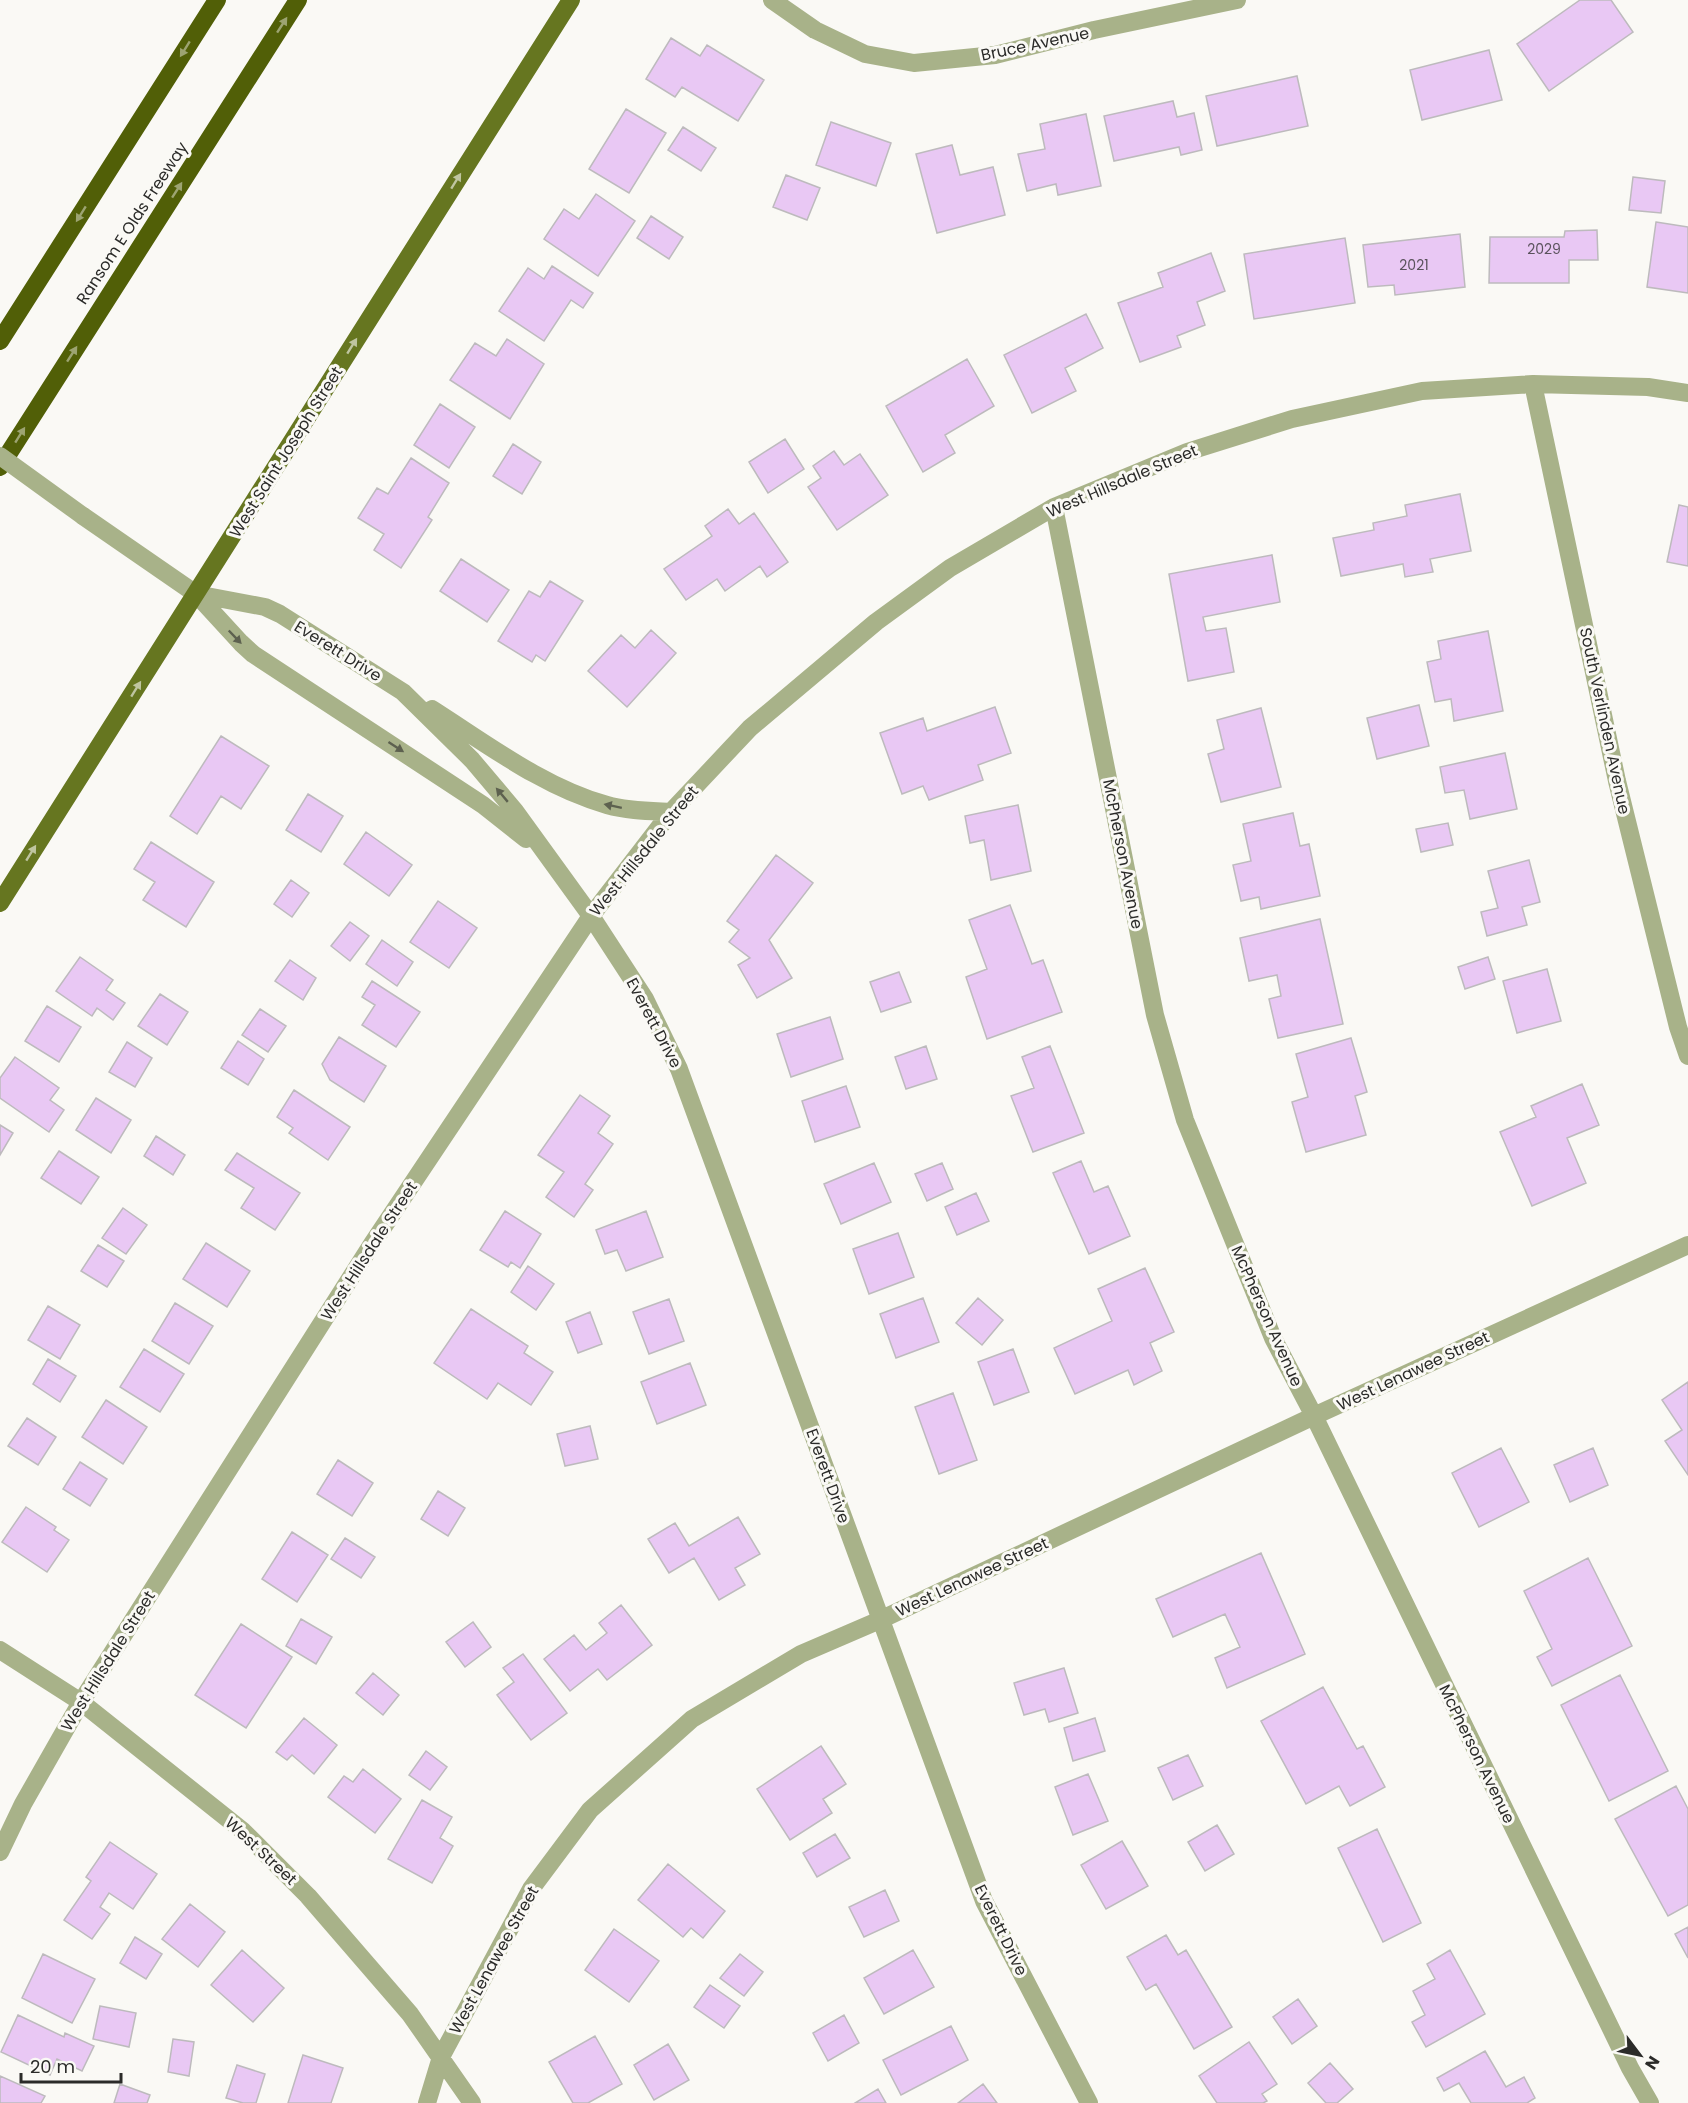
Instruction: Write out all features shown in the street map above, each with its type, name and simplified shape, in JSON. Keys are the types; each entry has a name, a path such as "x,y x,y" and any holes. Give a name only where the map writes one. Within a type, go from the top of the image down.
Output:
{"highway":[{"path":"0,341 217,0"},
{"name":"Ransom E Olds Freeway","path":"0,467 298,0"}],"main road":[{"name":"West Saint Joseph Street","path":"0,903 571,0"}],"street":[{"name":"Bruce Avenue","path":"772,0 815,30 865,54 914,63 995,55 1094,30 1237,0"},
{"name":"West Hillsdale Street","path":"0,1852 23,1804 81,1702 372,1244 591,916 671,812 750,728 876,622 950,568 1054,507 1187,452 1292,419 1422,391 1533,384 1648,387 1688,393"},
{"name":"South Verlinden Avenue","path":"1533,384 1617,781 1678,1027 1688,1056"},
{"name":"Everett Drive","path":"0,456 196,594 253,654 483,805 550,859"},
{"name":"McPherson Avenue","path":"1054,507 1155,1015 1185,1120 1273,1338 1314,1416 1614,2036 1650,2103"},
{"name":"Everett Drive","path":"196,594 250,604 280,614 403,692 484,774 515,811 591,916 645,999 679,1069 984,1901 1089,2103"},
{"path":"403,692 519,764 579,796 628,809 671,812"},
{"name":"West Lenawee Street","path":"427,2103 441,2058 531,1889 591,1810 692,1719 801,1654 880,1620 1314,1416 1688,1245"},
{"name":"West Street","path":"0,1650 81,1702 243,1832 308,1896 410,2014 472,2103"}],"building":[{"path":"1580,0 1611,0 1633,32 1549,91 1517,44"},
{"path":"671,38 700,56 707,45 764,80 738,121 682,87 675,97 646,79"},
{"path":"1489,50 1502,100 1422,120 1410,70"},
{"path":"1297,76 1308,126 1217,146 1206,96"},
{"path":"1173,101 1177,117 1194,113 1202,150 1181,155 1179,147 1114,161 1104,116"},
{"path":"626,109 666,133 629,193 589,169"},
{"path":"1086,114 1101,186 1058,195 1056,184 1027,191 1018,154 1045,149 1040,124"},
{"path":"831,122 891,143 876,186 816,165"},
{"path":"683,127 716,148 701,171 668,150"},
{"path":"952,145 960,175 993,167 1005,215 937,233 916,154"},
{"path":"786,175 820,188 807,220 773,207"},
{"path":"1633,177 1665,181 1661,213 1629,210"},
{"path":"596,194 635,221 598,276 544,239 564,209 579,219"},
{"path":"651,216 683,237 669,259 637,238"},
{"path":"1656,222 1688,227 1688,293 1647,287"},
{"path":"1597,230 1598,260 1569,260 1569,283 1489,283 1490,237 1564,237 1565,231"},
{"path":"1460,234 1465,287 1395,295 1394,285 1368,287 1363,245"},
{"path":"1345,238 1355,303 1254,319 1244,254"},
{"path":"1211,253 1225,291 1197,302 1205,325 1177,336 1181,347 1140,362 1118,303 1163,287 1158,273"},
{"path":"552,266 593,293 583,308 571,300 544,341 499,311 528,268 544,279"},
{"path":"1086,314 1103,348 1065,368 1076,391 1032,413 1004,355"},
{"path":"507,339 544,364 510,419 450,380 475,343 496,356"},
{"path":"967,359 994,406 945,435 955,453 923,472 886,406"},
{"path":"440,404 475,427 449,468 414,445"},
{"path":"785,439 804,469 768,493 749,462"},
{"path":"513,444 541,462 522,494 493,476"},
{"path":"834,451 844,465 860,454 888,495 837,530 808,487 821,478 813,466"},
{"path":"411,458 449,483 428,517 432,520 401,568 374,550 384,534 358,518 377,488 388,494"},
{"path":"1460,494 1471,551 1430,559 1433,572 1405,577 1403,564 1341,576 1333,538 1374,530 1373,523 1407,516 1405,505"},
{"path":"1679,505 1688,507 1688,566 1667,562"},
{"path":"728,509 739,524 754,513 788,562 767,577 760,566 725,591 717,579 686,600 664,569 712,536 705,526"},
{"path":"1272,555 1280,602 1203,617 1206,631 1226,628 1234,672 1188,681 1169,574"},
{"path":"461,559 509,590 487,622 440,591"},
{"path":"550,581 583,601 545,661 536,655 532,662 498,641 529,591 540,597"},
{"path":"651,630 676,653 627,707 588,671 621,635 635,648"},
{"path":"1488,631 1503,711 1454,721 1451,699 1435,702 1427,662 1441,659 1438,641"},
{"path":"1419,705 1429,746 1377,759 1367,718"},
{"path":"995,707 1011,753 978,765 983,780 929,800 923,786 902,794 880,733 923,718 927,731"},
{"path":"1261,708 1281,787 1221,802 1208,754 1224,749 1217,720"},
{"path":"221,736 269,766 241,809 221,796 197,834 170,816"},
{"path":"1505,753 1517,809 1470,819 1464,790 1445,793 1440,767"},
{"path":"308,794 343,816 321,852 286,830"},
{"path":"1018,805 1031,871 991,880 984,840 970,843 965,816"},
{"path":"1293,813 1300,846 1309,844 1320,896 1261,909 1259,897 1241,901 1233,865 1251,861 1243,824"},
{"path":"1448,823 1453,845 1421,852 1416,829"},
{"path":"366,832 412,865 389,896 344,864"},
{"path":"151,842 214,882 186,927 143,900 155,882 134,869"},
{"path":"776,855 813,883 769,940 792,978 757,998 738,965 750,958 729,942 739,930 727,921"},
{"path":"1529,860 1540,902 1522,907 1527,925 1487,936 1481,912 1498,908 1488,871"},
{"path":"291,880 309,893 292,917 274,904"},
{"path":"438,901 477,928 449,968 410,942"},
{"path":"1010,905 1032,964 1043,960 1062,1012 987,1039 966,977 987,969 969,920"},
{"path":"1320,919 1343,1024 1278,1038 1269,999 1281,996 1277,975 1249,981 1240,938"},
{"path":"350,922 369,936 350,961 331,946"},
{"path":"382,940 413,962 397,986 366,964"},
{"path":"80,957 113,980 106,990 125,1003 113,1020 97,1008 92,1016 56,991"},
{"path":"1488,957 1495,979 1465,989 1458,967"},
{"path":"290,960 316,978 303,1000 275,981"},
{"path":"1547,969 1561,1021 1517,1033 1503,981"},
{"path":"899,972 911,1002 881,1012 870,982"},
{"path":"372,981 420,1012 396,1047 362,1025 375,1005 362,997"},
{"path":"160,994 188,1012 167,1045 138,1026"},
{"path":"47,1006 81,1027 59,1062 25,1041"},
{"path":"260,1009 286,1026 268,1052 242,1035"},
{"path":"830,1017 843,1059 791,1077 777,1034"},
{"path":"339,1037 386,1066 364,1102 330,1080 322,1064"},
{"path":"1351,1038 1367,1092 1355,1096 1366,1135 1306,1152 1292,1102 1308,1097 1296,1054"},
{"path":"238,1041 264,1059 248,1085 221,1068"},
{"path":"127,1042 152,1058 135,1087 109,1072"},
{"path":"926,1046 937,1079 906,1089 895,1057"},
{"path":"1050,1046 1084,1133 1033,1152 1011,1096 1034,1088 1022,1057"},
{"path":"15,1057 59,1088 50,1100 64,1110 49,1132 0,1098 0,1078"},
{"path":"1582,1084 1599,1125 1567,1138 1586,1183 1532,1206 1500,1132 1536,1117 1531,1106"},
{"path":"846,1086 860,1127 815,1142 802,1101"},
{"path":"294,1090 350,1127 328,1160 289,1133 293,1128 277,1117"},
{"path":"580,1095 610,1116 598,1133 613,1144 585,1184 593,1190 574,1217 546,1197 564,1172 538,1155"},
{"path":"96,1098 131,1120 111,1153 76,1130"},
{"path":"0,1125 13,1133 0,1155"},
{"path":"156,1136 185,1155 173,1175 144,1156"},
{"path":"59,1151 99,1177 81,1204 41,1178"},
{"path":"237,1153 300,1193 275,1230 241,1208 254,1188 225,1170"},
{"path":"1081,1161 1094,1192 1108,1186 1130,1236 1089,1254 1053,1173"},
{"path":"874,1163 891,1202 841,1224 824,1184"},
{"path":"942,1163 953,1189 927,1201 915,1174"},
{"path":"976,1193 989,1221 957,1235 945,1207"},
{"path":"123,1208 147,1225 126,1254 102,1238"},
{"path":"505,1211 541,1234 520,1268 511,1262 508,1267 480,1250"},
{"path":"646,1211 663,1257 626,1271 617,1250 605,1254 596,1230"},
{"path":"898,1233 914,1277 869,1294 853,1249"},
{"path":"206,1243 250,1271 227,1307 183,1279"},
{"path":"98,1245 124,1261 107,1287 81,1271"},
{"path":"528,1266 554,1284 536,1310 511,1292"},
{"path":"1145,1268 1174,1332 1150,1343 1162,1371 1134,1385 1128,1370 1075,1394 1054,1348 1112,1321 1098,1289"},
{"path":"923,1298 939,1342 896,1358 880,1314"},
{"path":"978,1298 1003,1320 982,1345 956,1323"},
{"path":"669,1299 684,1341 649,1354 633,1312"},
{"path":"175,1303 213,1326 189,1364 152,1341"},
{"path":"48,1306 80,1325 60,1359 28,1340"},
{"path":"471,1309 528,1346 524,1353 553,1372 531,1405 498,1383 487,1399 434,1363"},
{"path":"590,1312 602,1344 578,1353 566,1322"},
{"path":"144,1349 184,1374 160,1412 120,1387"},
{"path":"1013,1349 1029,1392 994,1405 978,1362"},
{"path":"48,1359 76,1376 60,1402 33,1384"},
{"path":"690,1363 706,1405 657,1424 641,1382"},
{"path":"1688,1382 1688,1475 1665,1441 1682,1430 1662,1400"},
{"path":"953,1393 977,1460 939,1474 915,1407"},
{"path":"106,1400 147,1427 123,1464 82,1437"},
{"path":"27,1418 56,1437 38,1465 8,1446"},
{"path":"590,1426 598,1459 565,1466 557,1434"},
{"path":"1501,1448 1529,1502 1479,1527 1452,1473"},
{"path":"1593,1448 1608,1485 1570,1502 1554,1465"},
{"path":"338,1460 373,1483 352,1516 317,1494"},
{"path":"80,1462 107,1479 90,1506 63,1489"},
{"path":"438,1491 465,1508 448,1536 421,1519"},
{"path":"26,1507 56,1527 54,1530 69,1540 47,1572 2,1542"},
{"path":"738,1517 760,1554 735,1568 745,1585 719,1600 694,1558 669,1573 648,1539 675,1523 689,1546"},
{"path":"292,1532 328,1555 297,1602 262,1579"},
{"path":"345,1538 375,1557 361,1578 331,1559"},
{"path":"1261,1553 1305,1654 1227,1688 1215,1658 1240,1647 1225,1614 1173,1637 1156,1599"},
{"path":"1588,1558 1632,1646 1552,1686 1537,1657 1552,1649 1524,1591"},
{"path":"621,1605 652,1645 607,1680 598,1669 570,1691 544,1659 574,1635 586,1650 607,1633 599,1623"},
{"path":"301,1619 332,1637 316,1664 286,1646"},
{"path":"473,1622 491,1647 465,1667 446,1642"},
{"path":"241,1624 292,1657 246,1728 195,1695"},
{"path":"523,1654 567,1713 531,1740 497,1695 514,1682 503,1668"},
{"path":"1064,1668 1078,1713 1049,1722 1045,1709 1024,1715 1014,1683"},
{"path":"373,1673 399,1695 383,1715 356,1693"},
{"path":"1620,1675 1668,1771 1609,1801 1561,1705"},
{"path":"1323,1687 1357,1749 1363,1746 1385,1787 1350,1806 1339,1786 1306,1804 1261,1721"},
{"path":"304,1718 337,1745 314,1774 292,1755 287,1760 276,1752"},
{"path":"1095,1718 1105,1751 1073,1761 1064,1728"},
{"path":"821,1746 846,1784 823,1799 832,1813 790,1840 757,1789"},
{"path":"426,1751 447,1767 430,1790 409,1775"},
{"path":"1188,1755 1203,1786 1173,1800 1158,1768"},
{"path":"363,1769 401,1799 375,1833 328,1797 344,1776 353,1782"},
{"path":"1088,1774 1108,1821 1073,1835 1055,1787"},
{"path":"1676,1786 1688,1809 1688,1905 1668,1916 1615,1819"},
{"path":"422,1800 452,1817 440,1838 453,1846 432,1883 388,1859"},
{"path":"1217,1825 1234,1854 1205,1871 1188,1842"},
{"path":"1377,1829 1421,1923 1383,1942 1338,1848"},
{"path":"835,1834 850,1858 817,1877 803,1853"},
{"path":"1122,1841 1148,1886 1106,1909 1081,1865"},
{"path":"110,1842 157,1874 133,1909 109,1893 100,1907 110,1914 92,1939 64,1920 91,1881 86,1877"},
{"path":"668,1864 725,1911 703,1938 691,1928 683,1937 638,1900"},
{"path":"885,1890 899,1921 864,1937 849,1907"},
{"path":"190,1904 225,1932 198,1967 162,1939"},
{"path":"1688,1927 1688,1958 1675,1934"},
{"path":"614,1929 659,1961 629,2002 585,1970"},
{"path":"1166,1935 1178,1955 1186,1950 1232,2027 1194,2049 1156,1984 1146,1990 1127,1957"},
{"path":"135,1937 162,1954 146,1979 120,1963"},
{"path":"242,1950 284,1988 253,2022 211,1985"},
{"path":"913,1950 934,1987 884,2014 864,1978"},
{"path":"1450,1950 1485,2014 1426,2047 1412,2022 1425,2015 1413,1991 1435,1979 1427,1964"},
{"path":"43,1954 95,1979 72,2023 22,1998"},
{"path":"740,1954 763,1972 744,1996 720,1978"},
{"path":"710,1985 740,2006 724,2028 694,2007"},
{"path":"1298,1999 1317,2026 1292,2044 1273,2017"},
{"path":"100,2006 136,2013 129,2047 93,2039"},
{"path":"18,2015 64,2037 65,2033 94,2046 82,2071 57,2059 50,2075 1,2052"},
{"path":"844,2015 859,2043 828,2061 813,2033"},
{"path":"951,2026 968,2060 901,2095 883,2060"},
{"path":"595,2036 622,2084 588,2103 573,2103 549,2062"},
{"path":"173,2039 194,2042 189,2076 168,2072"},
{"path":"1249,2042 1277,2084 1262,2094 1267,2101 1263,2103 1217,2103 1199,2076"},
{"path":"668,2044 689,2080 654,2100 634,2065"},
{"path":"1485,2051 1506,2087 1524,2077 1535,2098 1527,2103 1471,2103 1459,2083 1444,2091 1437,2078"},
{"path":"303,2055 343,2068 331,2103 288,2103"},
{"path":"1330,2063 1353,2089 1337,2103 1326,2103 1308,2083"},
{"path":"237,2065 265,2074 256,2103 243,2103 226,2098"},
{"path":"0,2076 45,2096 41,2103 0,2103"},
{"path":"120,2084 150,2095 147,2103 114,2103"},
{"path":"983,2084 997,2103 958,2103"},
{"path":"878,2089 886,2103 855,2103"}]}
